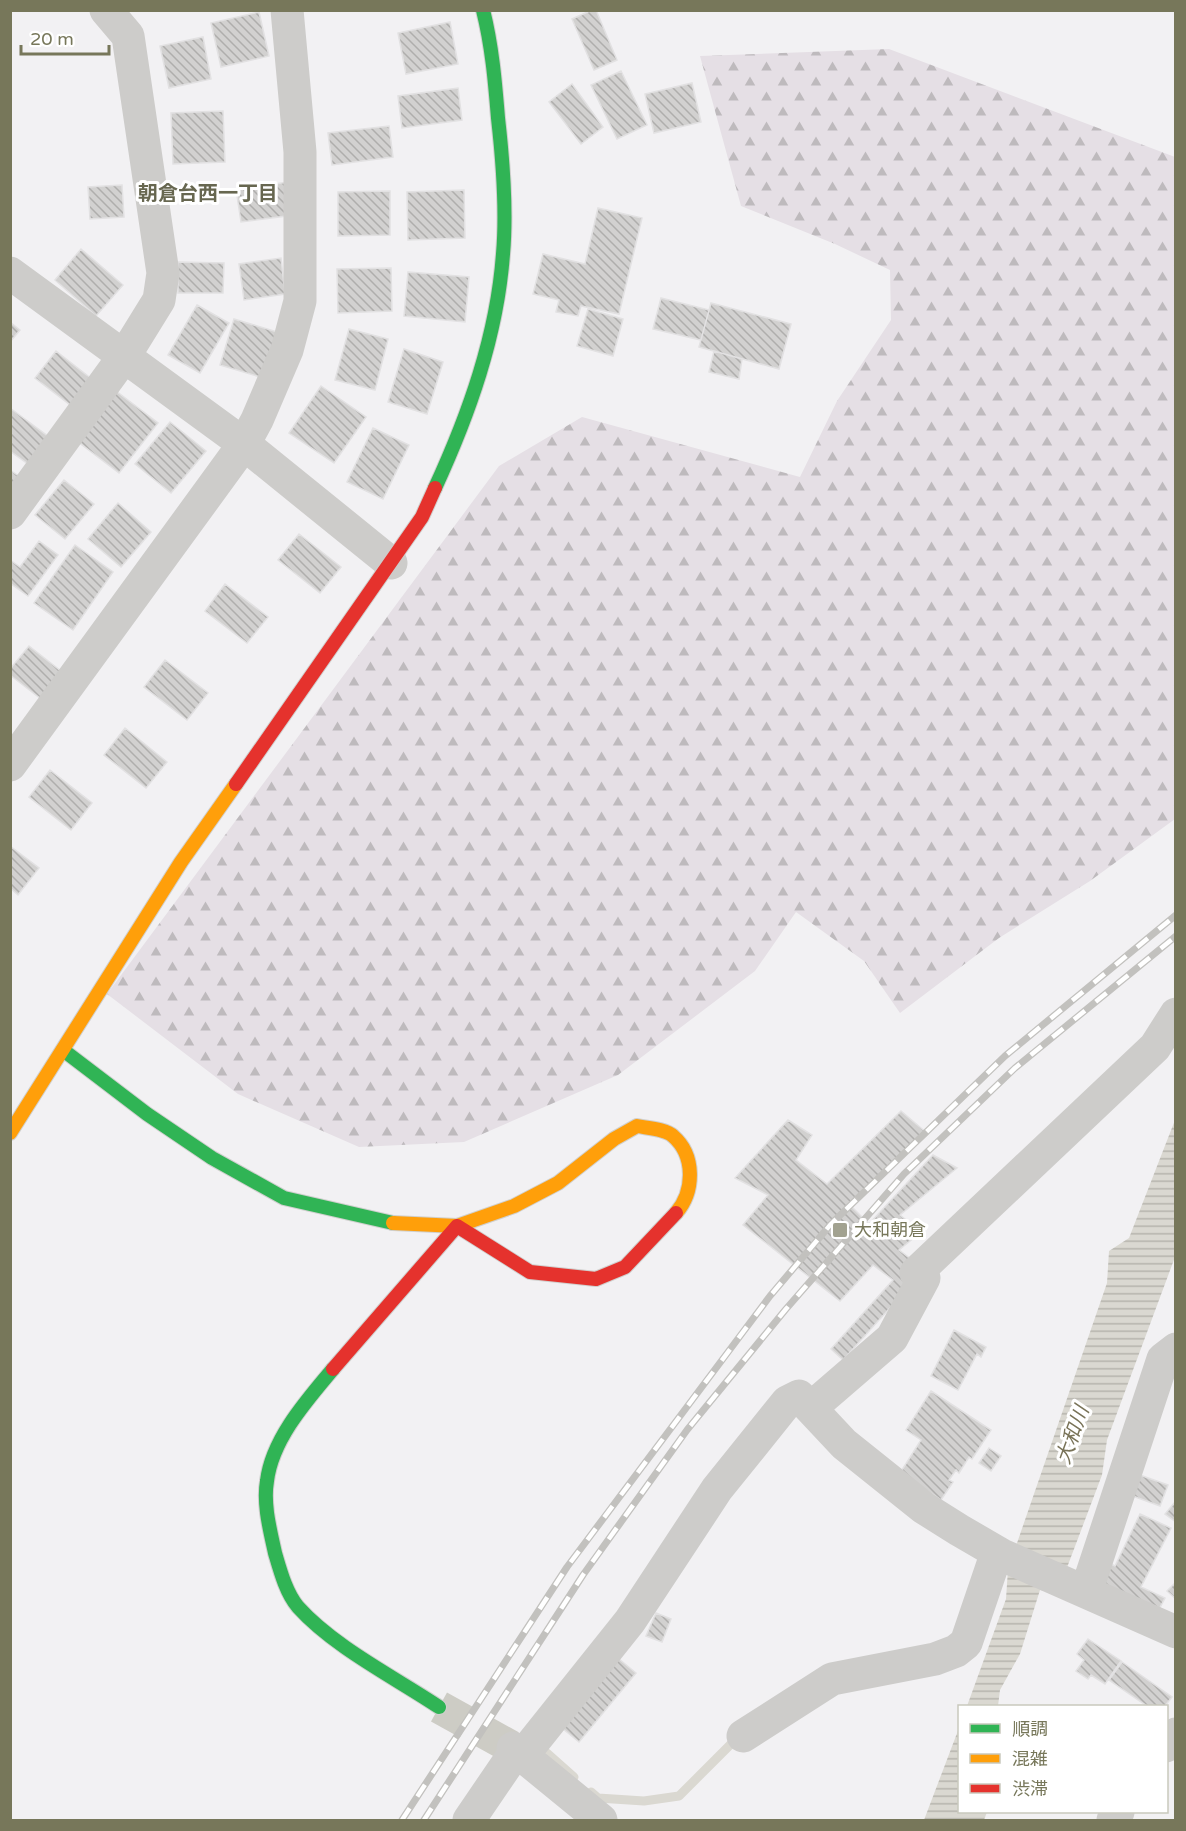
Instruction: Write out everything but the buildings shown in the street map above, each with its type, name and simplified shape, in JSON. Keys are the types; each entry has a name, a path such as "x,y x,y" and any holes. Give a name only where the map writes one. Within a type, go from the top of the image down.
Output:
{"street":[{"path":"10,513 125,355 159,300 163,273 128,36 106,10"},
{"path":"10,765 244,444 257,420 287,350 300,301 300,152 287,10"},
{"path":"10,1133 181,862 422,517 462,429 488,346 503,254 502,165 491,41 483,10"},
{"path":"10,273 244,444 391,563"},
{"path":"812,1407 892,1338 924,1278 916,1273 1155,1047 1176,1014"},
{"path":"63,1050 212,1158 284,1198 390,1222 458,1226 514,1206 558,1183 614,1139 637,1126 672,1134 689,1156 691,1174 680,1208 625,1267 597,1279 530,1272 458,1226"},
{"path":"440,1707 328,1632 296,1605 284,1579 268,1524 265,1498 268,1471 287,1430 317,1388 378,1315 458,1226"},
{"path":"1083,1590 1163,1359 1176,1349"},
{"path":"469,1821 517,1752 630,1621 717,1490 787,1402 799,1396 812,1407 844,1444 924,1508 1000,1553 1176,1632"},
{"path":"743,1736 832,1679 935,1659 956,1651 966,1643 1000,1553"},
{"path":"517,1752 601,1821"}],"green space":[{"path":"889,49 1175,157 1175,819 1090,881 999,938 900,1013 864,961 796,912 755,971 618,1075 464,1142 359,1147 238,1094 107,994 499,466 582,417 800,477 837,401 891,320 890,270 835,244 741,206 700,56"}],"water":[{"name":"大和川","path":"1175,1120 1175,1257 1107,1440 1102,1475 1057,1594 1040,1590 1020,1654 1000,1690 998,1705 967,1705 1006,1599 1008,1569 1107,1283 1109,1251 1129,1238"},
{"path":"958,1731 958,1813 987,1813 984,1820 924,1820"}],"waterway":[{"path":"591,1792 598,1798 644,1801 679,1796 734,1741"},
{"path":"547,1753 574,1777"}],"tunnel":[{"path":"439,1707 513,1748"}],"railway":[{"path":"402,1820 567,1567 770,1296 831,1224 1005,1056 1176,915"},
{"path":"424,1820 583,1575 687,1430 786,1309 904,1174 1015,1068 1176,936"}],"traffic: fast":[{"path":"435,488 480,374 500,285 504,237 501,151 493,64 483,10"},
{"path":"63,1050 147,1114 212,1158 284,1198 393,1223"},
{"path":"333,1369 292,1421 270,1465 266,1508 279,1567 294,1601 313,1622 365,1661 439,1707"}],"traffic: slow":[{"path":"10,1133 181,862 236,784"},
{"path":"393,1223 457,1226 514,1206 558,1183 614,1139 637,1126 670,1134 685,1153 689,1163 689,1184 687,1194 676,1213"}],"traffic: jam":[{"path":"236,784 422,517 435,488"},
{"path":"457,1226 530,1272 596,1279 625,1267 676,1213"},
{"path":"333,1369 457,1226"}],"place":[{"name":"大和朝倉","path":"840,1230"}],"district":[{"name":"朝倉台西一丁目","path":"208,194"}]}
